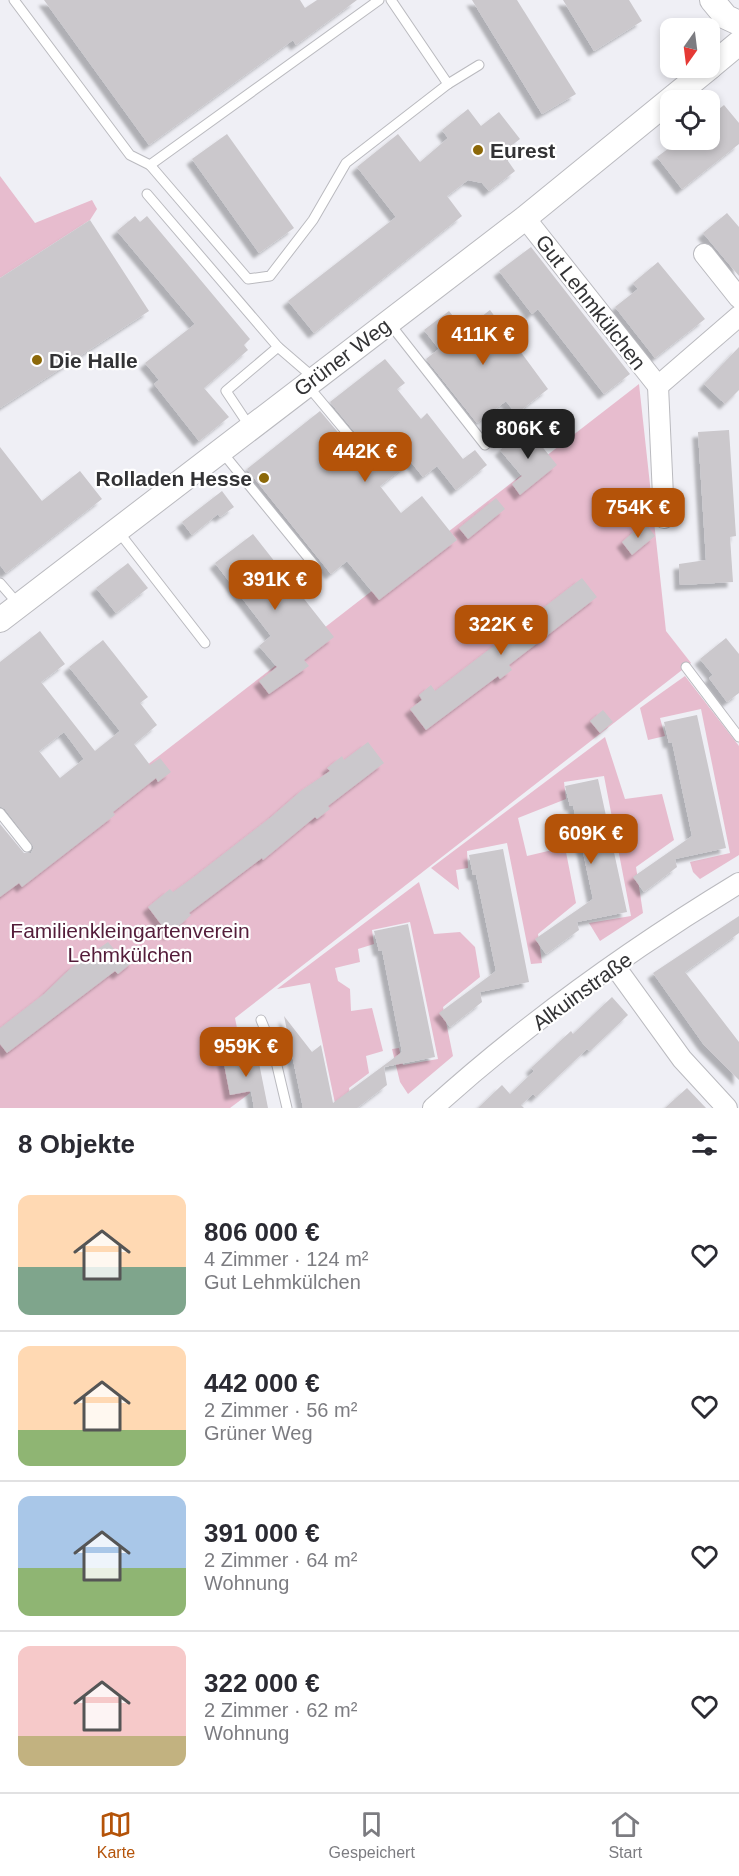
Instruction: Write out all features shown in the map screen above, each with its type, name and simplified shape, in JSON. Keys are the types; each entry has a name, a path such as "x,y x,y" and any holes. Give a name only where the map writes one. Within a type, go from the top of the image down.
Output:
{"street":[{"path":"712,0 726,17 739,23"},
{"name":"Grüner Weg","path":"720,58 739,43"},
{"name":"Grüner Weg","path":"9,612 525,218 696,78"},
{"name":"Gut Lehmkülchen","path":"525,218 658,386 664,518"},
{"path":"704,254 739,298"},
{"name":"Gut Lehmkülchen","path":"658,386 739,316"},
{"name":"Alkuinstraße","path":"433,1108 470,1075 614,965 739,883"},
{"path":"614,965 682,1059 727,1108"}],"lane":[{"path":"14,0 130,155 150,165 248,279 270,276 313,220 346,163 448,84 479,64"},
{"path":"150,165 379,0"},
{"path":"391,0 448,84"},
{"path":"147,194 310,381 357,446"},
{"path":"388,322 485,444"},
{"path":"250,427 226,391 278,347"},
{"path":"220,450 315,566"},
{"path":"116,529 205,643"},
{"path":"0,583 9,612"},
{"path":"686,667 739,737"},
{"path":"0,813 27,847"},
{"path":"261,1020 273,1049 287,1108"}],"green space":[{"path":"0,176 35,223 92,200 97,209 90,220 0,278"},
{"name":"Familienkleingartenverein Lehmkülchen","path":"639,384 666,631 691,663 235,1018 250,1093 230,1108 0,1108 0,879"},
{"path":"685,676 739,746 739,855 700,879 693,872 690,862 730,853 701,709 660,718 665,736 648,740 640,708"},
{"path":"605,737 625,799 662,794 674,840 636,867 643,913 600,941 589,923 631,916 604,776 564,782 566,799 518,818 527,856 565,847 576,903 538,934 542,963 531,964 507,843 467,851 468,868 456,870 459,890 431,868"},
{"path":"419,882 434,934 460,932 475,947 480,977 443,1007 453,1056 408,1094 400,1082 392,1049 399,1048 403,1065 438,1059 410,922 372,930 374,944 358,949 360,962 335,968 338,981 350,989 351,1011 372,1008 383,1051 366,1056 369,1073 349,1088 352,1108 336,1108 310,983 277,989"}],"building":[{"path":"44,0 300,0 305,8 317,0 357,0 296,45 293,40 149,145"},
{"path":"472,0 517,0 576,94 542,114"},
{"path":"563,0 629,0 642,21 594,51"},
{"path":"724,105 739,123 739,144 682,189 657,157 666,150 720,150 720,108"},
{"path":"468,109 481,126 499,112 520,139 511,146 508,161 515,171 489,191 482,183 468,180 447,196 462,216 314,333 288,301 396,217 357,167 398,134 420,162 448,138 442,130"},
{"path":"227,134 294,228 259,253 192,159"},
{"path":"727,213 739,227 739,276 703,233"},
{"path":"135,216 140,222 147,216 250,339 244,345 248,350 204,388 229,417 199,441 154,384 159,380 145,363 195,324 117,231"},
{"name":"Die Halle","path":"90,220 149,311 0,408 0,278"},
{"path":"531,247 630,374 604,394 538,309 532,314 499,271"},
{"path":"658,262 705,319 655,358 615,307 638,289 633,283"},
{"path":"490,310 548,389 516,414 506,401 477,423 426,359 439,349 424,330 449,311 464,330"},
{"path":"739,347 739,390 725,404 704,384"},
{"path":"385,359 405,383 397,389 421,419 427,413 463,459 475,450 487,465 456,490 437,466 423,477 411,462 380,486 401,513 422,496 457,540 379,600 347,561 331,574 247,469 320,411 353,450 362,452 363,442 330,402"},
{"path":"527,428 557,465 520,495 512,484 522,476 500,450"},
{"path":"729,430 736,536 730,537 733,582 680,585 679,564 706,560 698,432"},
{"path":"0,447 42,501 80,471 102,499 6,573 0,565"},
{"path":"222,491 234,507 220,517 218,514 192,535 182,522"},
{"path":"496,498 505,509 468,539 459,528"},
{"path":"647,525 655,536 632,555 622,542 639,527 641,530"},
{"path":"253,534 334,637 304,660 309,666 269,694 259,681 277,667 259,646 271,636 215,563"},
{"path":"128,563 148,588 116,613 96,588"},
{"path":"582,578 597,597 509,665 512,670 500,679 498,676 426,730 410,709 422,700 419,695 431,685 435,691"},
{"path":"40,631 65,664 41,682 95,751 120,731 69,667 103,640 148,697 140,703 157,725 134,744 150,765 160,758 171,772 158,782 156,778 113,812 115,815 22,887 19,883 0,897 0,824 24,853 31,853 34,847 5,809 0,806 0,662","holes":["64,732 84,759 60,778 39,751"]},
{"path":"726,638 739,654 739,693 727,702 709,678 713,675 700,659"},
{"path":"603,710 613,722 600,733 590,721"},
{"path":"697,715 726,848 675,859 677,867 644,892 633,877 692,836 672,742 669,743 664,722"},
{"path":"368,742 384,763 328,806 330,809 317,819 315,817 263,860 262,858 189,913 191,915 169,935 148,907 170,889 173,892 195,876 271,817 302,790 330,771 327,768 342,756 344,760"},
{"path":"598,779 627,912 577,922 579,930 546,954 535,939 593,899 573,805 570,806 565,786"},
{"path":"503,849 529,982 480,992 482,1002 450,1027 439,1013 496,971 476,875 473,875 469,855"},
{"path":"739,916 739,933 685,972 739,1042 739,1080 704,1045 653,973"},
{"path":"408,924 435,1057 384,1067 387,1085 357,1108 303,1108 284,1016 312,1052 321,1045 333,1103 402,1052 382,950 379,951 374,931"},
{"path":"108,942 119,955 126,950 134,961 118,974 115,971 7,1053 0,1044 0,1028 44,994 72,967"},
{"path":"612,997 628,1015 590,1051 587,1049 536,1097 533,1094 521,1105 524,1108 478,1108 502,1085 510,1094 534,1071 531,1068 571,1031 573,1034"},
{"path":"257,1053 268,1108 254,1108 251,1091 230,1095 223,1059"},
{"path":"687,1088 706,1108 665,1108"}],"place":[{"name":"Eurest","path":"478,150"},
{"name":"Die Halle","path":"37,360"},
{"name":"Rolladen Hesse","path":"264,478"}]}
